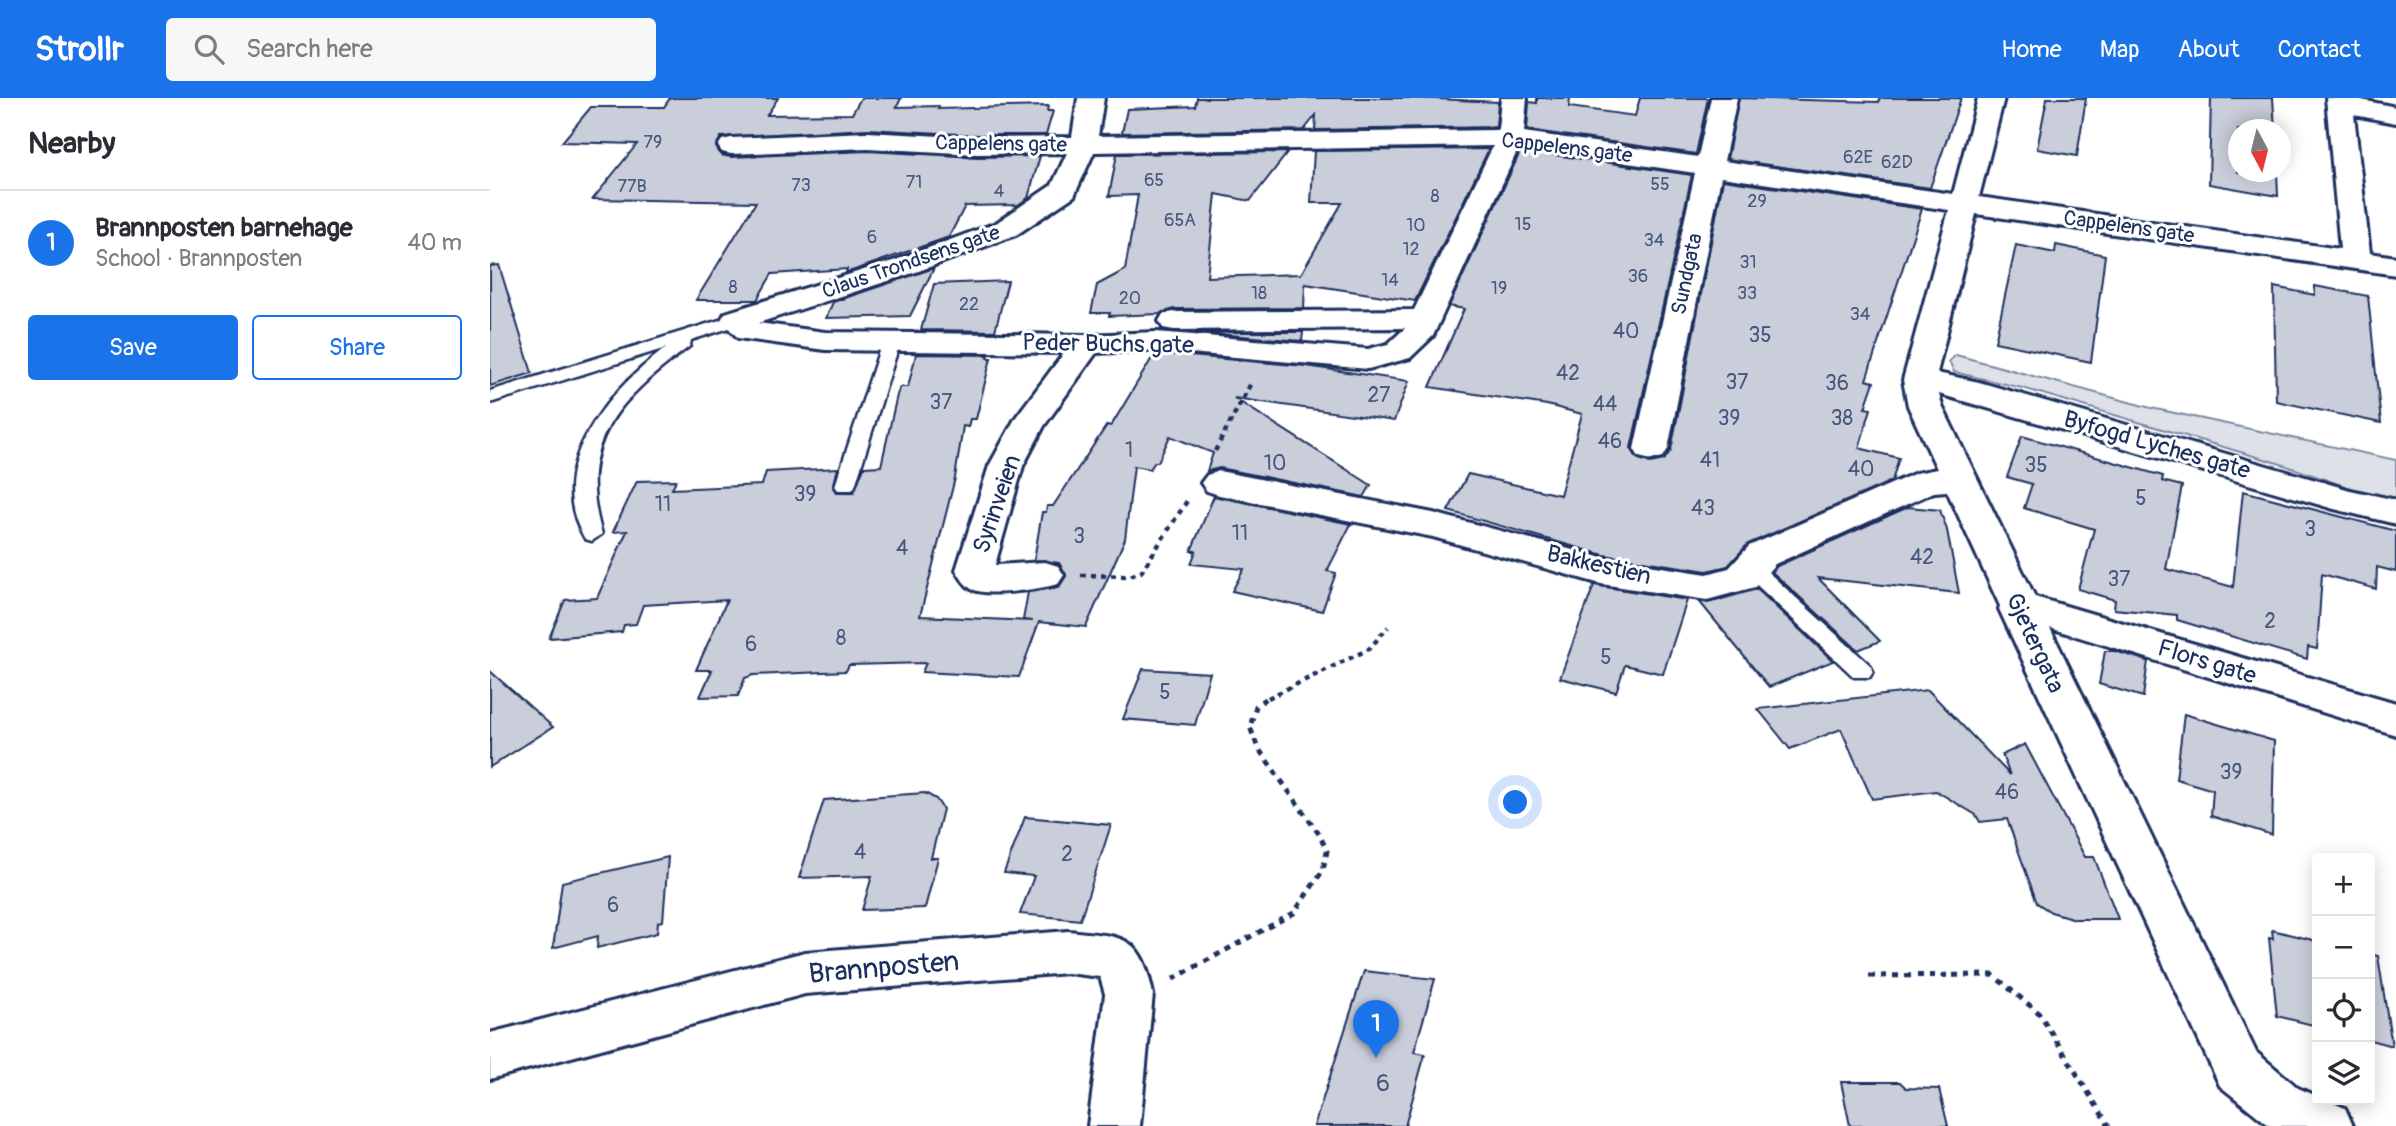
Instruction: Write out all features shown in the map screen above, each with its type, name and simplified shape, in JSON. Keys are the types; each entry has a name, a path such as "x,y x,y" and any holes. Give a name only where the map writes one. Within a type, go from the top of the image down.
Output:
{"street":[{"name":"Claus Trondsens gate","path":"736,320 905,266 1006,229 1064,190 1084,145 1091,98"},
{"name":"Peder Buchs gate","path":"736,320 749,331 773,337 891,342 1087,344 1156,341 1368,359 1399,351 1417,336 1510,138 1514,98"},
{"name":"Sundgata","path":"1651,449 1724,98"},
{"path":"1919,380 1991,98"},
{"path":"2356,261 2340,102 2396,115"},
{"name":"Cappelens gate","path":"732,146 867,140 977,146 1510,138 2396,266"},
{"name":"Peder Buchs gate","path":"773,337 826,329 1424,319"},
{"name":"Syrinveien","path":"1045,575 983,579 975,570 1006,466 1028,424 1087,344"},
{"name":"Gjetergata","path":"1919,380 1925,406 2018,609 2238,1069 2280,1105 2327,1126"},
{"name":"Byfogd Lyches gate","path":"1919,380 1967,389 2347,501 2396,512"},
{"name":"Bakkestien","path":"1211,480 1433,525 1545,553 1601,571 1707,587 1742,578 1762,555 1927,481 1958,478"},
{"name":"Flors gate","path":"2018,609 2042,612 2396,719"},
{"name":"Brannposten","path":"490,1056 805,973 1068,952 1114,957 1125,973 1129,994 1114,1126"}],"lane":[{"name":"Claus Trondsens gate","path":"490,397 736,320"},
{"name":"Claus Trondsens gate","path":"592,534 584,514 581,477 594,436 606,413 635,383 697,332"},
{"path":"845,486 891,342"},
{"path":"1751,568 1862,671"}],"path":[{"path":"1045,575 1130,576 1141,572 1211,480 1266,352"},
{"path":"1129,994 1174,978 1294,914 1323,870 1327,851 1319,834 1258,748 1250,727 1256,706 1277,692 1369,649 1388,627"},
{"path":"1869,976 1993,975 2039,1013 2109,1126"}],"shaded area":[{"path":"1956,355 2151,408 2396,460 2396,504 2281,464 2026,389 1954,372 1949,361"}],"building":[{"path":"670,98 778,98 767,115 852,114 861,98 901,98 897,107 939,106 938,109 1048,106 1047,111 1053,111 1046,135 977,135 867,129 721,137 716,147 721,155 731,157 867,151 977,157 1040,156 1028,198 1018,205 965,206 949,237 846,273 847,269 772,274 757,300 696,300 756,202 593,199 637,144 562,142 591,107 664,107"},
{"path":"1197,98 1416,98 1498,102 1496,127 1315,130 1316,115 1304,130 1122,133 1127,109 1195,106"},
{"path":"1537,98 1570,98 1569,107 1635,116 1640,98 1708,98 1696,154 1527,130 1529,102 1537,103"},
{"path":"1739,98 1878,102 1880,98 1961,98 1930,188 1727,159"},
{"path":"2047,98 2086,98 2077,156 2037,149"},
{"path":"2211,98 2273,98 2274,119 2228,119 2228,182 2277,182 2278,196 2209,184"},
{"path":"1489,149 1415,301 1305,284 1304,308 1174,309 1160,314 1109,316 1110,313 1091,313 1097,285 1125,270 1138,195 1109,196 1117,154 1288,152 1250,201 1216,194 1207,277 1301,274 1342,203 1311,203 1314,151"},
{"path":"1521,150 1692,175 1631,448 1637,458 1650,463 1664,460 1671,450 1723,180 1922,209 1866,380 1874,382 1865,408 1871,409 1859,448 1899,458 1892,481 1748,544 1728,566 1707,571 1604,555 1448,511 1468,474 1560,495 1582,414 1547,405 1430,387 1464,309 1449,306"},
{"path":"2016,245 2055,253 2056,245 2105,255 2091,362 1995,342"},
{"path":"499,265 532,373 490,386 490,266"},
{"path":"934,268 910,316 826,318 833,302"},
{"path":"1008,281 995,331 921,330 934,284"},
{"path":"2315,286 2368,296 2381,423 2276,401 2274,287 2315,295"},
{"path":"1194,332 1303,332 1302,341"},
{"path":"1155,353 1306,366 1409,381 1394,421 1234,398 1371,485 1364,497 1220,468 1207,471 1213,453 1170,436 1158,462 1150,469 1134,466 1125,539 1086,627 1039,622 1019,677 922,672 926,663 849,665 846,671 753,675 745,678 738,696 700,697 712,670 696,670 727,600 643,605 636,624 624,625 622,632 549,638 565,600 597,598 627,531 613,532 637,481 676,480 672,489 762,485 766,472 838,468 833,488 838,493 854,492 864,467 881,466 897,395 900,387 908,387 916,354 989,355 988,358 991,358 976,419 970,419 968,427 963,426 955,478 920,616 1033,621 1023,620 1028,592 1059,587 1066,576 1059,563 1034,560 1042,512 1046,512 1047,506 1053,506 1107,425 1111,426"},
{"path":"2022,436 2163,476 2162,481 2182,486 2166,569 2233,587 2243,491 2396,531 2396,572 2377,567 2376,589 2322,574 2317,649 2308,647 2307,659 2177,620 2177,615 2114,609 2115,600 2078,589 2094,529 2024,508 2032,484 2007,477"},
{"path":"1214,496 1351,524 1327,571 1336,573 1322,611 1232,591 1244,569 1191,564 1196,551 1191,551"},
{"path":"1908,507 1940,510 1947,530 1959,593 1818,578 1880,641 1858,650 1772,572 1777,566"},
{"path":"1594,585 1687,600 1663,674 1625,665 1616,692 1560,678"},
{"path":"1757,589 1833,661 1769,687 1699,601 1708,603"},
{"path":"2105,651 2115,651 2148,661 2143,697 2099,684"},
{"path":"1143,669 1210,673 1195,725 1123,719"},
{"path":"490,671 553,727 490,767"},
{"path":"1928,690 2010,775 2002,755 2025,744 2085,857 2094,857 2118,919 2075,919 2051,912 2037,903 2007,819 1980,822 1976,815 1936,791 1872,799 1841,729 1790,749 1758,709"},
{"path":"2184,714 2274,741 2272,835 2211,816 2213,790 2176,779"},
{"path":"925,793 936,799 943,809 931,858 938,858 925,908 862,910 872,876 799,878 824,800"},
{"path":"1025,817 1111,825 1080,920 1020,914 1034,876 1004,873"},
{"path":"668,857 663,921 658,922 657,933 597,948 598,936 553,948 562,882"},
{"path":"2272,930 2312,940 2312,1025 2277,1016 2269,938 2273,939"},
{"path":"2375,955 2378,956 2392,1046 2375,1041"},
{"path":"1364,971 1435,979 1414,1052 1425,1054 1405,1126 1314,1126"},
{"path":"1841,1082 1900,1082 1906,1088 1939,1089 1948,1126 1850,1126"}],"place":[{"name":"Brannposten barnehage","path":"1376,1058"}]}
